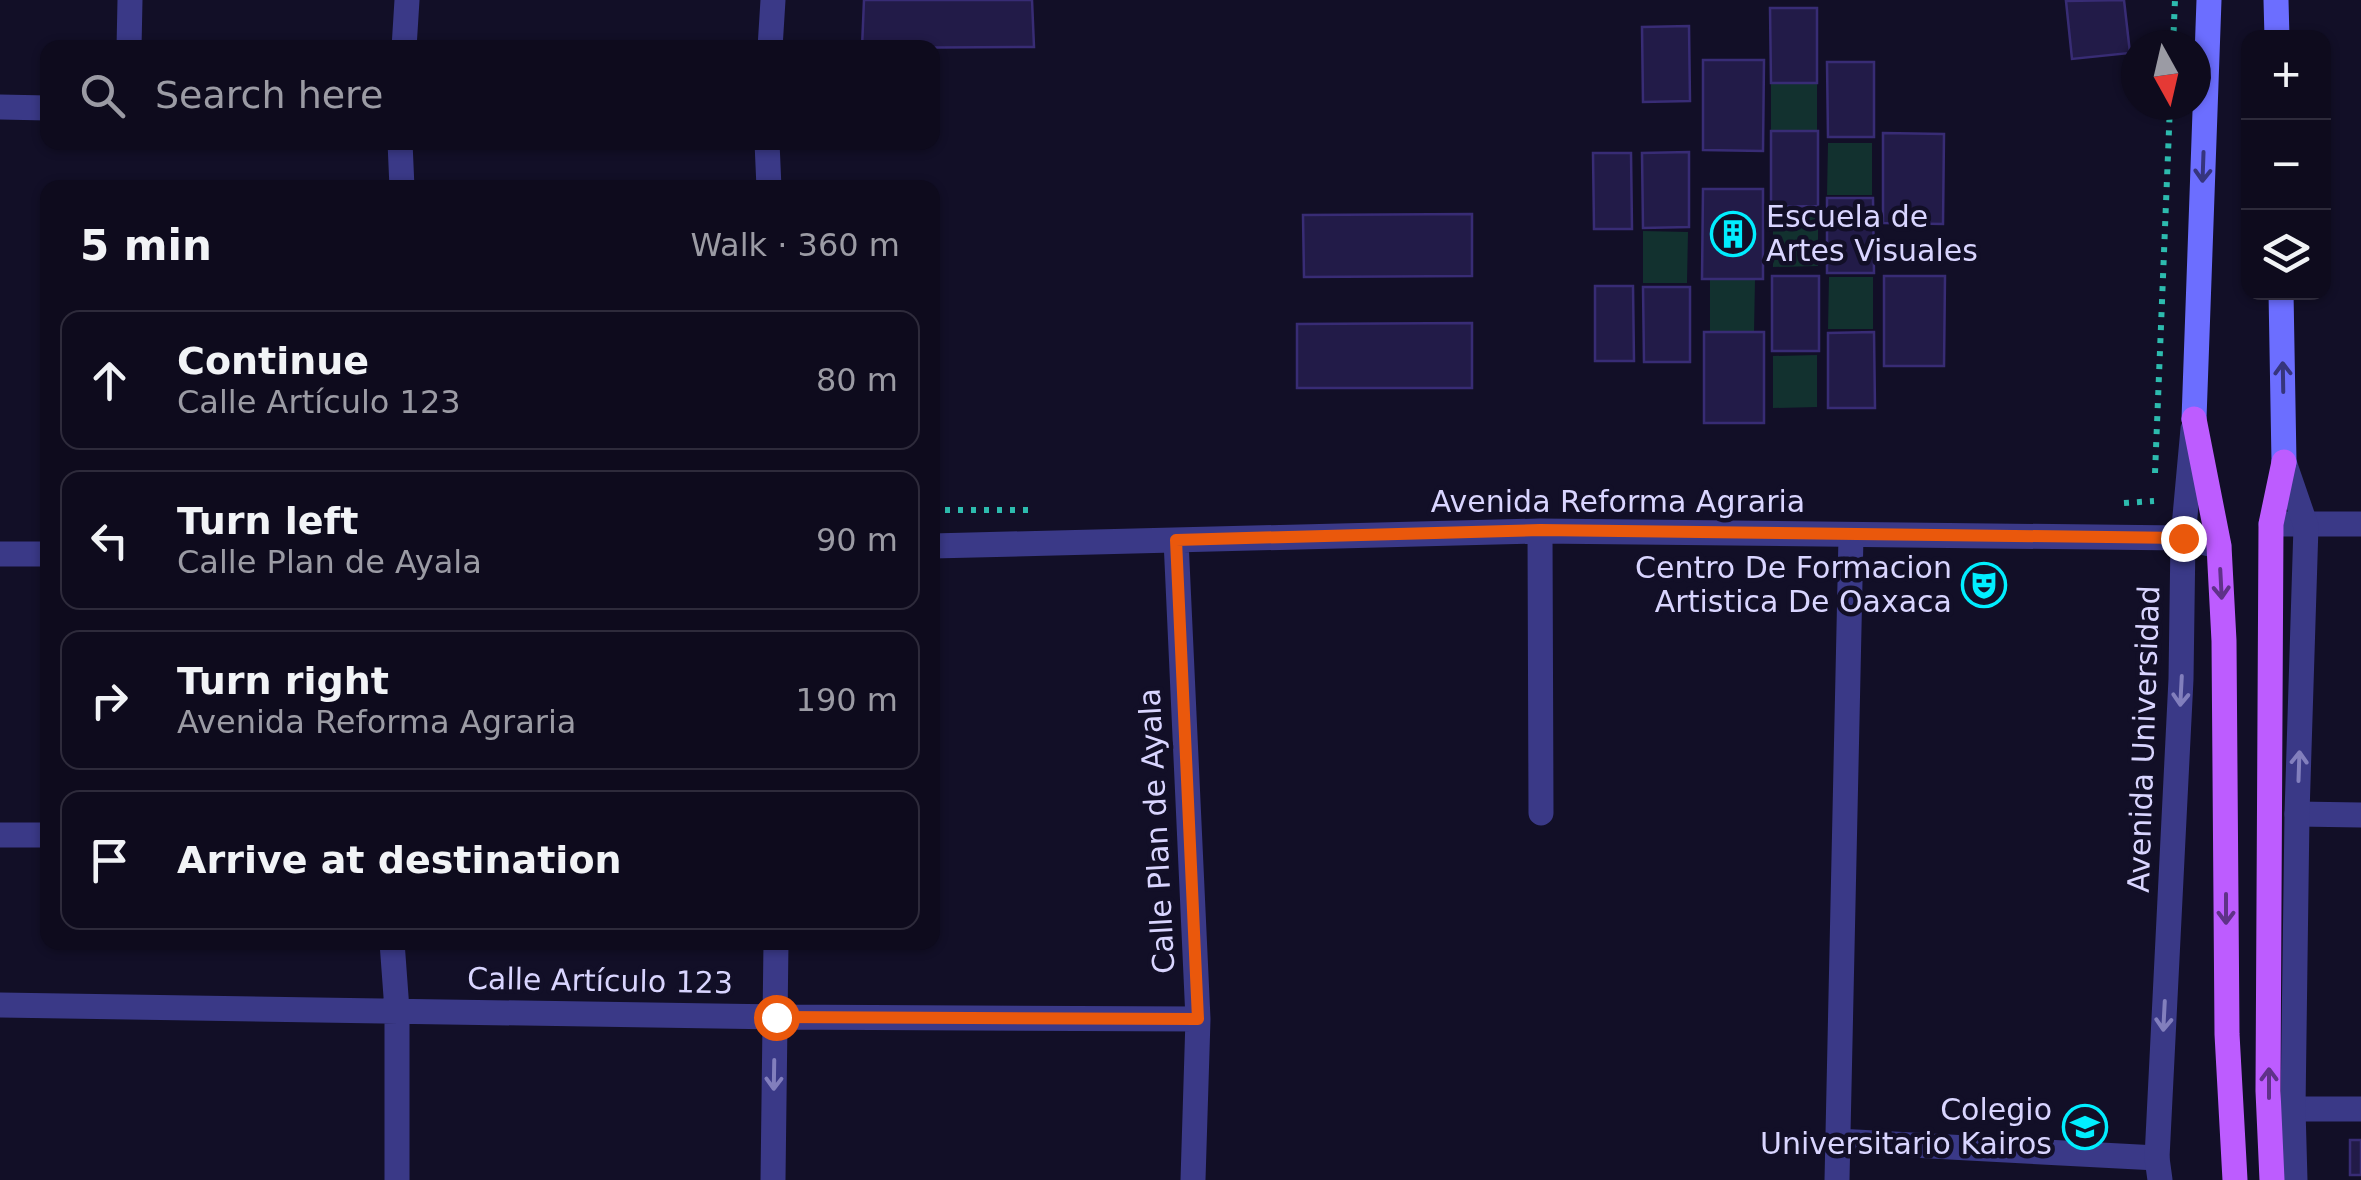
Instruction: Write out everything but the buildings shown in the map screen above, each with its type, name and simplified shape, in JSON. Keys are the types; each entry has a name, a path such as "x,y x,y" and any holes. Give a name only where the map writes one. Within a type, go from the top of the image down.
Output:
{"main road":[{"name":"Avenida Universidad","path":"2194,419 2209,0"},
{"path":"2276,0 2277,30"},
{"path":"2272,1180 2268,1091 2271,524 2284,462 2281,300"},
{"path":"2194,419 2220,546 2227,1034 2235,1180"}],"street":[{"path":"128,40 130,0"},
{"path":"404,40 407,0"},
{"path":"770,40 773,0"},
{"path":"0,107 40,108"},
{"path":"400,150 402,180"},
{"path":"768,150 769,180"},
{"name":"Avenida Universidad","path":"2158,1169 2182,679 2183,538 2194,419"},
{"path":"2284,462 2306,526 2297,814 2295,1180"},
{"path":"2271,524 2361,524"},
{"path":"1540,530 1541,813"},
{"name":"Avenida Reforma Agraria","path":"940,546 1540,530 2183,538 2220,546"},
{"path":"1837,1180 1851,536"},
{"name":"Calle Plan de Ayala","path":"1176,540 1198,1019 1193,1180"},
{"path":"0,554 40,554"},
{"path":"2297,814 2361,815"},
{"path":"0,835 40,835"},
{"path":"393,950 398,1010 397,1180"},
{"path":"772,1180 776,950"},
{"name":"Calle Artículo 123","path":"0,1004 776,1017 1198,1019"},
{"path":"2293,1108 2361,1110"},
{"path":"1838,1141 2158,1169"}],"path":[{"path":"2174,30 2175,0"},
{"path":"2114,504 2154,503 2169,120"},
{"path":"940,510 1051,510"}],"green space":[{"path":"1771,83 1817,83 1817,131 1771,131"},
{"path":"1828,143 1872,143 1872,195 1827,195"},
{"path":"1773,214 1818,215 1818,266 1773,267"},
{"path":"1643,231 1688,232 1687,283 1643,283"},
{"path":"1829,277 1873,277 1873,329 1828,329"},
{"path":"1710,280 1755,280 1754,332 1710,332"},
{"path":"1817,355 1817,407 1773,408 1773,356"}],"place":[{"name":"Escuela de Artes Visuales","path":"1733,234"},
{"name":"Centro De Formacion Artistica De Oaxaca","path":"1984,585"},
{"name":"Colegio Universitario Kairos","path":"2085,1127"}],"route":[{"path":"776,1017 1198,1019 1176,540 1540,530 2183,538"}]}
